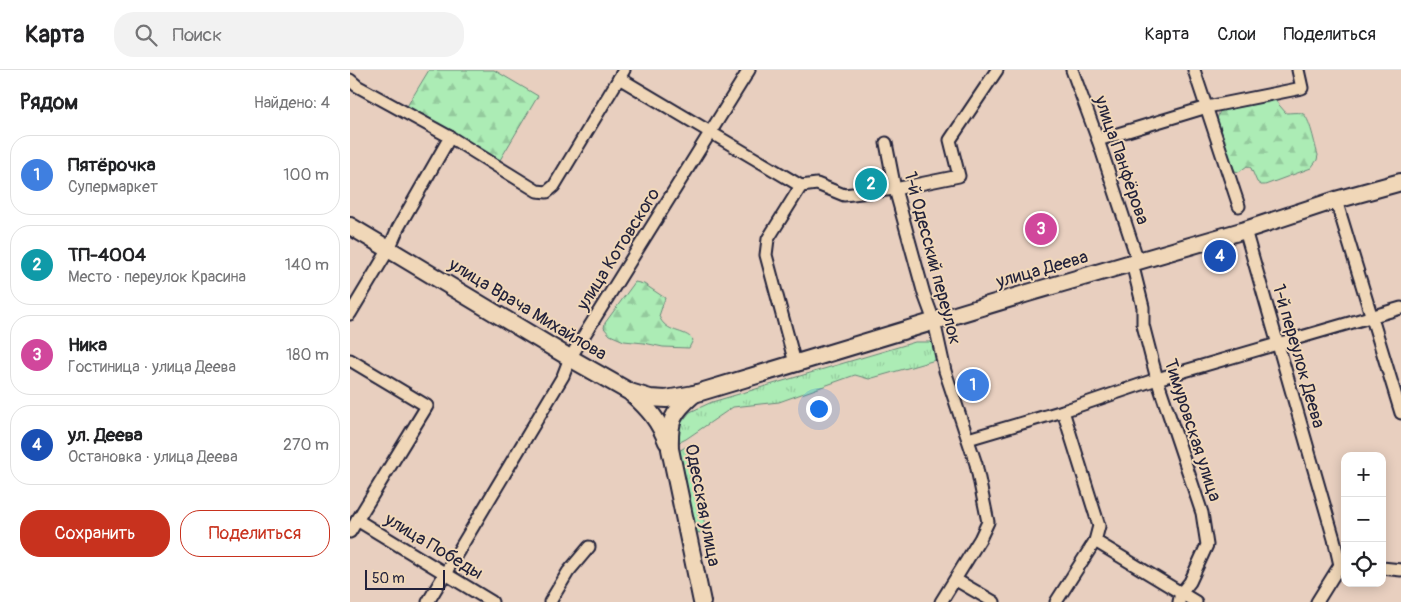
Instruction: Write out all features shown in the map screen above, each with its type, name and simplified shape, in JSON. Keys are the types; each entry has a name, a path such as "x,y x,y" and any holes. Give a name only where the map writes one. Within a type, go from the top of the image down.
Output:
{"main road":[{"name":"улица Деева","path":"694,394 1401,182"},
{"name":"улица Врача Михайлова","path":"350,226 630,392 650,398 666,400 694,394"},
{"path":"630,392 649,409 662,428 670,449"},
{"name":"Одесская улица","path":"694,394 681,405 673,417 669,431 670,449 702,602"}],"street":[{"name":"улица Котовского","path":"428,602 562,376 570,358 749,70"},
{"path":"350,80 357,86 450,137 537,191 546,192 554,186 622,74 710,132 801,186 818,184 844,195 895,189 959,176 950,140 997,70"},
{"name":"улица Панфёрова","path":"1072,70 1098,140 1135,262"},
{"path":"1194,70 1239,206"},
{"path":"1098,140 1207,107 1302,88 1298,70"},
{"path":"350,314 389,249 398,228 450,137"},
{"name":"1-й Одесский переулок","path":"886,143 895,189 924,294 934,322 945,371 976,464 988,522 980,539 942,602"},
{"path":"795,363 766,255 768,239 801,186"},
{"path":"1336,200 1401,414"},
{"name":"1-й переулок Деева","path":"1245,230 1341,563"},
{"name":"Тимуровская улица","path":"1135,262 1143,307 1143,325 1158,379 1202,512 1207,545 1190,582 1180,598"},
{"path":"968,439 1158,379 1401,308"},
{"path":"350,360 427,406 350,532"},
{"path":"1056,602 1095,541 1099,526 1063,410"},
{"name":"улица Победы","path":"357,520 492,602"},
{"path":"1095,541 1180,598 1196,602"},
{"path":"550,602 568,572 588,548"},
{"name":"1-й переулок Деева","path":"1317,602 1341,567"},
{"path":"1386,568 1401,570"},
{"path":"956,580 994,602"}],"green space":[{"path":"429,70 494,70 538,96 497,165 406,108"},
{"path":"1274,99 1286,113 1302,113 1305,115 1310,125 1318,155 1311,168 1261,185 1257,182 1251,168 1247,166 1239,172 1235,171 1221,139 1217,120 1224,106"},
{"path":"635,282 644,284 665,298 659,316 666,326 685,334 693,340 689,348 663,347 624,341 610,335 604,328 605,323"},
{"path":"915,342 934,342 939,359 869,379 855,375 779,402 733,407 676,444 677,428 690,412 712,402"},
{"path":"689,445 706,531 699,533 692,527 677,452"}],"place":[{"name":"ТП-4004","path":"871,184"},
{"name":"Ника","path":"1041,229"},
{"name":"ул. Деева","path":"1220,256"},
{"name":"Пятёрочка","path":"973,385"}]}
